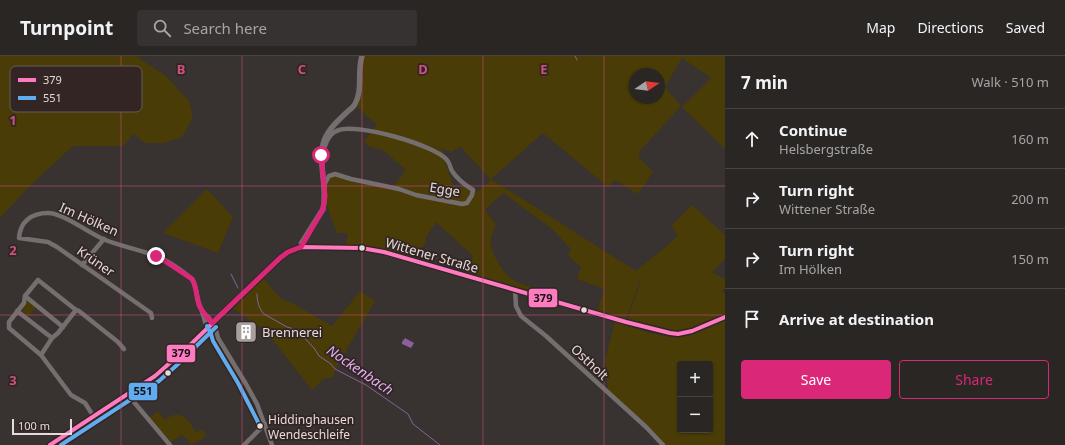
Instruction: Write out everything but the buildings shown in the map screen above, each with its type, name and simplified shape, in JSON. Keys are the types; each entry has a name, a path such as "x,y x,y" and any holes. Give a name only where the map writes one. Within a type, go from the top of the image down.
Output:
{"main road":[{"name":"Wittener Straße","path":"50,445 128,395 164,369 280,258 288,252 301,247 356,247 384,252 670,333 678,334 692,331 725,317"}],"street":[{"path":"301,247 323,209 325,196 321,155 324,138 332,126 355,105 359,90 360,64 362,56"},
{"name":"Egge","path":"321,155 330,136 340,129 380,133 404,139 440,155 447,160 453,172 473,190 467,203 462,204 416,195 399,189 351,179 335,174 328,176 324,185"},
{"name":"Im Hölken","path":"19,238 19,230 30,218 47,213 57,214 104,239 156,256 190,277 194,283 198,302 203,313 207,316 209,326"},
{"name":"Krüner","path":"19,238 48,242 57,247 151,313 152,318"},
{"path":"82,265 104,239"},
{"path":"94,417 85,404 71,395 40,355 9,328 9,322 24,303 25,296 38,280 118,342 124,349"},
{"name":"Ostholt","path":"515,290 516,306 521,316 546,336 646,427 663,445"},
{"path":"25,296 63,326"},
{"path":"40,355 52,338 76,310"},
{"path":"17,311 52,338"},
{"path":"209,326 217,332 218,338 257,404 272,445"},
{"path":"128,395 170,445"},
{"path":"244,445 265,424"}],"shaded area":[{"path":"0,56 136,56 166,76 189,101 193,117 182,137 164,143 145,143 133,134 123,146 73,146 31,185 0,218"},
{"path":"364,56 725,56 725,149 682,107 711,78 682,58 665,87 681,106 639,152 639,158 653,172 638,194 615,180 608,187 543,133 491,179 636,271 678,235 672,227 673,224 692,205 725,235 725,259 712,272 725,279 725,288 722,291 725,293 725,315 686,330 675,332 627,320 639,287 638,277 638,287 626,319 597,312 604,289 577,279 581,267 568,256 571,249 551,228 503,193 485,210 496,224 491,242 493,253 504,271 512,280 553,292 552,298 469,273 473,256 436,222 425,239 426,241 423,246 410,257 366,246 346,245 348,233 337,233 326,200 325,186 327,180 335,175 391,190 406,170 383,150 370,147 364,141 377,125 356,106 361,65","holes":["431,145 452,152 460,146 491,180 478,191 467,185 455,190 446,165 443,150"]},
{"path":"207,189 233,217 218,253 163,233"},
{"path":"263,278 281,299 294,304 332,326 360,291 375,301 337,366 333,377 325,378 312,390 264,329 233,309"},
{"path":"29,300 36,307 29,316 22,312 27,301"},
{"path":"725,320 725,445 665,445 608,391 605,359 615,322 668,337 687,336"},
{"path":"405,338 414,343 411,348 402,344"},
{"path":"158,411 165,420 175,415 179,415 190,423 196,432 202,430 206,434 203,439 192,444 182,435 171,442 150,418"}],"waterway":[{"path":"575,56 577,60"},
{"name":"Nockenbach","path":"231,274 238,288"},
{"name":"Nockenbach","path":"257,294 259,305 264,314 287,327 297,330 314,348 319,356 331,364 335,369 366,385 408,414 413,424 440,445"}],"transit line":[{"name":"379","path":"50,445 155,376 189,346 280,258 288,252 301,247 361,248 384,252 626,322 670,333 678,334 692,331 725,317"},
{"name":"551","path":"207,326 213,341 238,383 260,426"},
{"name":"551","path":"61,445 159,381 216,327"}],"place":[{"name":"Brennerei","path":"246,332"},
{"name":"Hiddinghausen Wendeschleife","path":"260,426"}],"route":[{"path":"156,256 192,279 200,307 212,323 280,258 292,249 301,247 301,244 323,209 325,202 321,155"}]}
